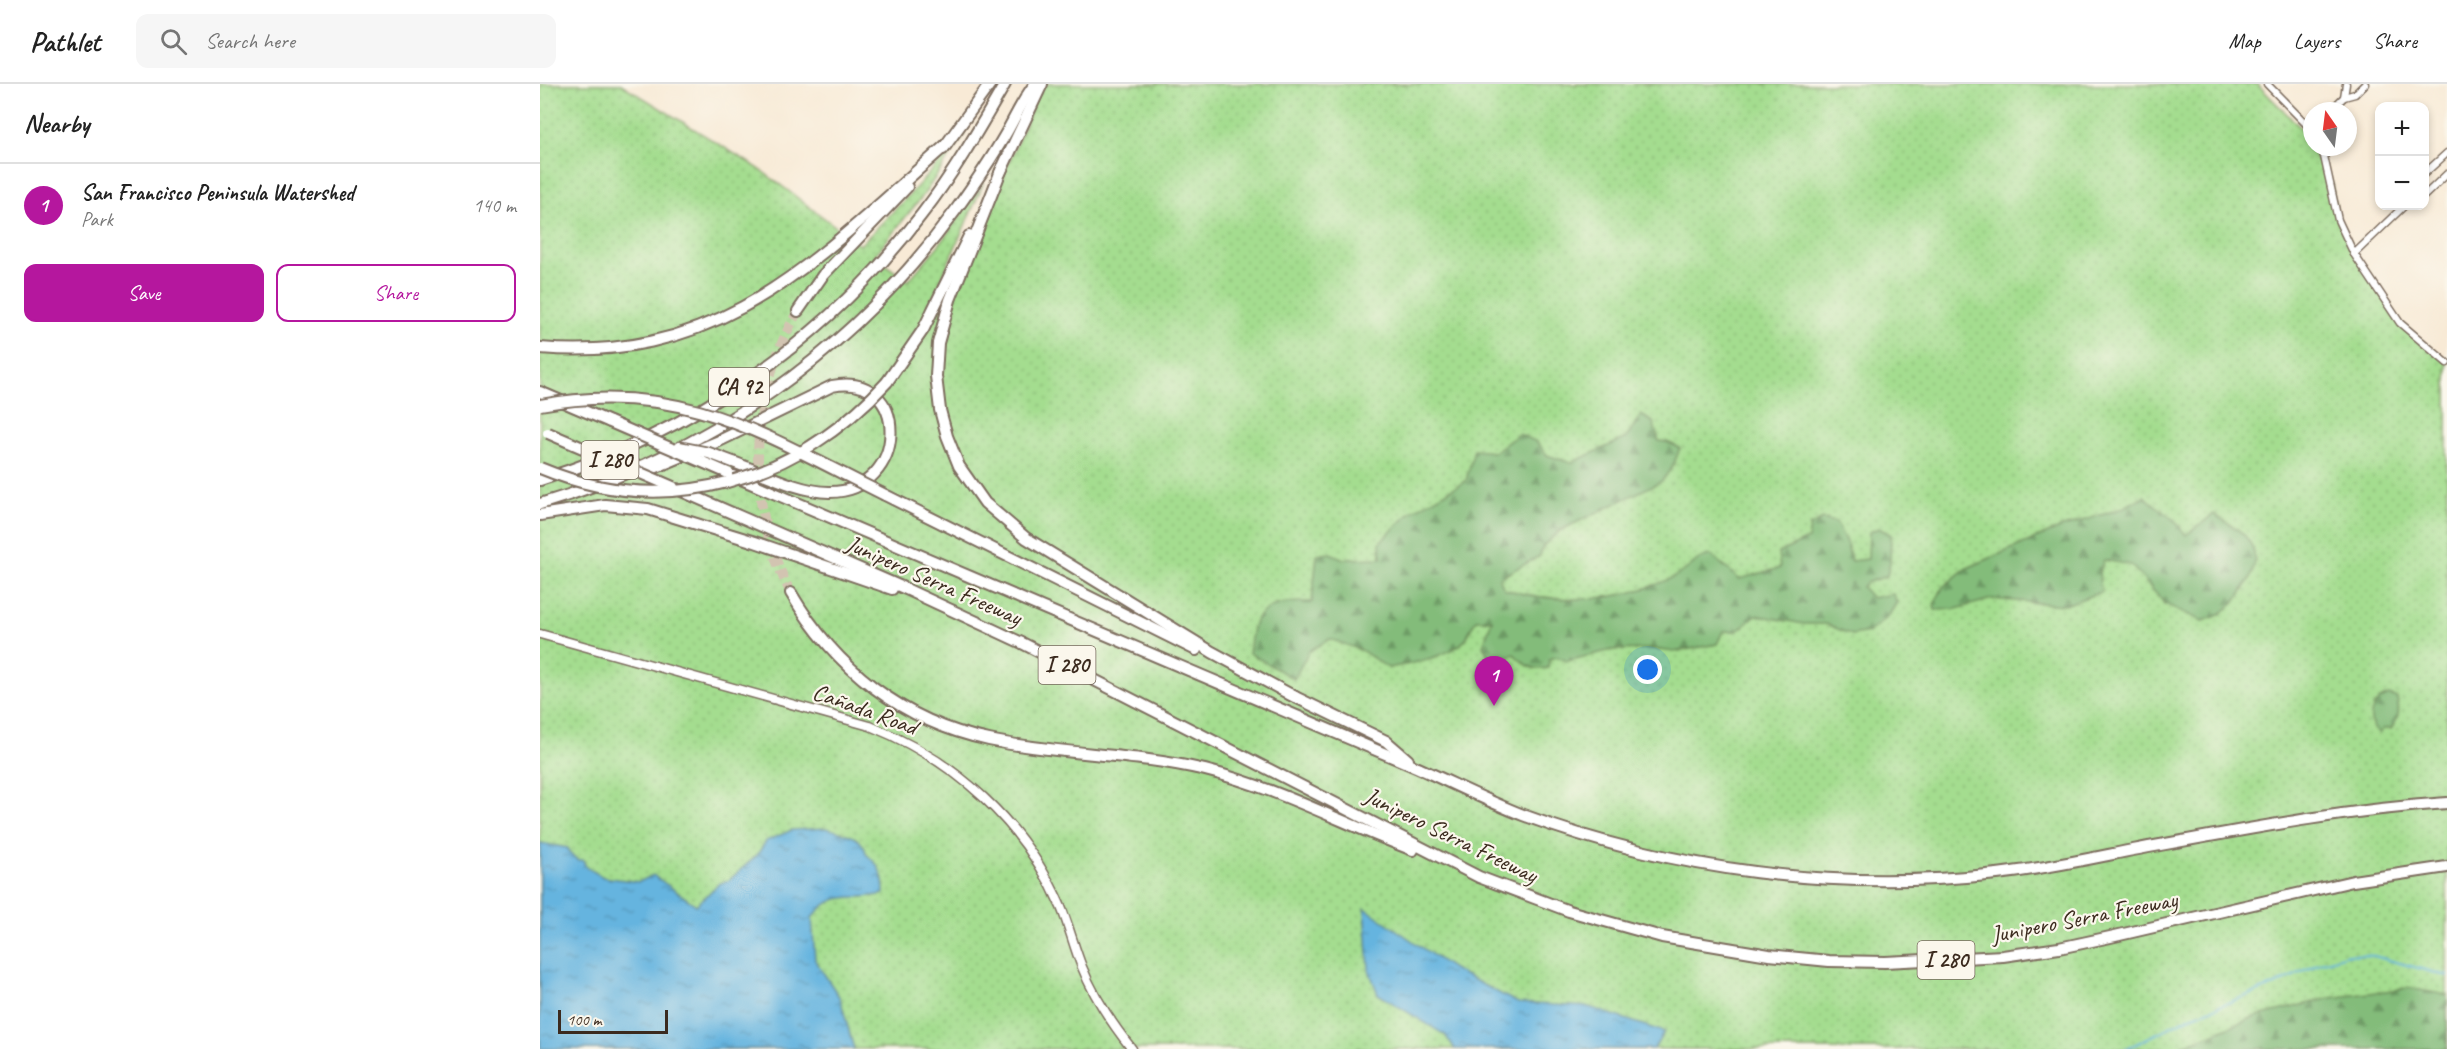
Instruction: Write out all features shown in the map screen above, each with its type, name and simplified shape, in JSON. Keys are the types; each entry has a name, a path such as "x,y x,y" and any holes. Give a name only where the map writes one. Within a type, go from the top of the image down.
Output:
{"highway":[{"path":"798,311 833,264 946,145 990,84"},
{"name":"CA 92","path":"540,480 610,455 684,420 751,378 813,330 876,269 922,215 958,163 1005,84"},
{"name":"CA 92","path":"540,504 614,479 680,448 736,416 789,380 850,329 903,275 955,212 989,162 1035,84"},
{"path":"540,468 592,484 639,491 688,489 728,482 766,470 807,450 850,419 887,382 909,353 930,317 1042,84"},
{"path":"540,348 585,350 641,344 684,333 735,312 765,296 802,270 946,145"},
{"path":"1002,168 946,311 937,352 936,384 942,419 954,456 965,476 993,511 1035,544 1199,644 1295,697"},
{"path":"614,479 648,471 709,446 832,386 851,385 869,392 881,402 890,420 892,438 882,464 867,480 842,491 825,492 809,489 709,453 659,443"},
{"name":"Junipero Serra Freeway","path":"540,392 1416,767 1520,814 1611,844 1716,867 1832,879 1898,880 1998,874 2307,818 2352,811 2447,803"},
{"path":"540,405 581,399 625,398 658,401 702,410 744,425 1272,687 1386,741 1416,767"},
{"name":"Junipero Serra Freeway","path":"544,431 936,602 1108,686 1450,863 1559,908 1662,937 1769,955 1829,961 1885,962 1991,957 2059,948 2353,881 2447,867"},
{"path":"540,515 605,505 648,509 771,547 862,580 936,602"},
{"path":"791,593 822,640 857,675 898,705 943,727 999,742 1165,763 1225,775 1269,790 1365,831 1450,863"}],"main road":[{"name":"Cañada Road","path":"540,634 870,726 910,744 948,767 999,813 1040,866 1060,905 1090,985 1116,1029 1132,1049"}],"street":[{"path":"2266,84 2303,121"},
{"path":"2344,97 2346,84"},
{"path":"2339,102 2344,97 2355,94 2365,84"},
{"path":"2429,169 2447,153"},
{"path":"2324,156 2338,220 2354,254 2400,323 2447,363"},
{"path":"2429,191 2447,174"},
{"path":"2354,254 2400,210"}],"green space":[{"path":"540,84 621,84 758,168 860,245 965,134 922,197 874,256 908,281 938,246 984,182 932,300 946,311 1042,84 2257,84 2303,130 2303,156 2315,156 2331,182 2338,220 2354,254 2400,323 2447,363 2447,1049 540,1049"},
{"path":"1641,415 1653,422 1659,441 1680,448 1673,466 1662,481 1561,530 1543,546 1540,556 1499,578 1504,589 1557,598 1611,596 1629,593 1666,581 1684,571 1698,559 1711,555 1739,579 1780,568 1778,553 1808,539 1810,526 1822,519 1836,522 1847,544 1851,561 1868,559 1869,532 1879,528 1891,535 1887,576 1866,583 1862,587 1872,598 1893,594 1897,602 1888,617 1869,632 1852,635 1826,624 1804,624 1756,615 1737,631 1723,631 1717,644 1674,652 1653,649 1612,650 1567,661 1557,657 1549,659 1548,668 1542,669 1529,666 1514,654 1498,660 1490,658 1483,646 1492,620 1476,620 1464,641 1449,651 1417,662 1388,668 1361,650 1330,639 1309,651 1294,679 1249,653 1253,627 1256,620 1267,609 1281,604 1312,602 1317,555 1330,553 1344,559 1381,558 1380,542 1411,512 1466,481 1474,450 1494,452 1519,434 1537,442 1547,455 1571,463 1626,438"},
{"path":"2144,496 2174,520 2186,535 2214,514 2238,530 2252,546 2254,566 2251,577 2239,596 2221,614 2202,621 2165,604 2131,565 2104,560 2099,572 2101,592 2065,605 1992,599 1956,609 1935,610 1934,605 1943,587 1965,569 2060,528 2123,508"},
{"path":"2389,695 2397,698 2398,714 2391,729 2383,729 2380,733 2373,728 2371,712 2379,700"},
{"path":"2409,988 2447,995 2447,1049 2174,1049 2254,1017 2330,998"}],"water":[{"path":"826,828 857,839 866,854 875,862 883,882 884,894 836,899 820,909 812,918 815,960 840,998 854,1049 540,1049 540,843 568,848 570,854 578,860 583,860 586,867 603,877 639,882 653,875 696,905 720,883 728,881 757,855 766,841 792,830"},
{"path":"1365,908 1453,969 1518,1003 1589,1007 1664,1032 1654,1049 1455,1049 1445,1035 1378,994 1369,970"}],"waterway":[{"path":"2126,1049 2188,1018 2275,985 2320,963 2349,954 2374,956 2447,976"}],"tunnel":[{"path":"791,593 776,559 765,524 759,488 758,451 761,415 769,379 781,344 798,311"}],"place":[{"name":"San Francisco Peninsula Watershed","path":"1494,706"}]}
